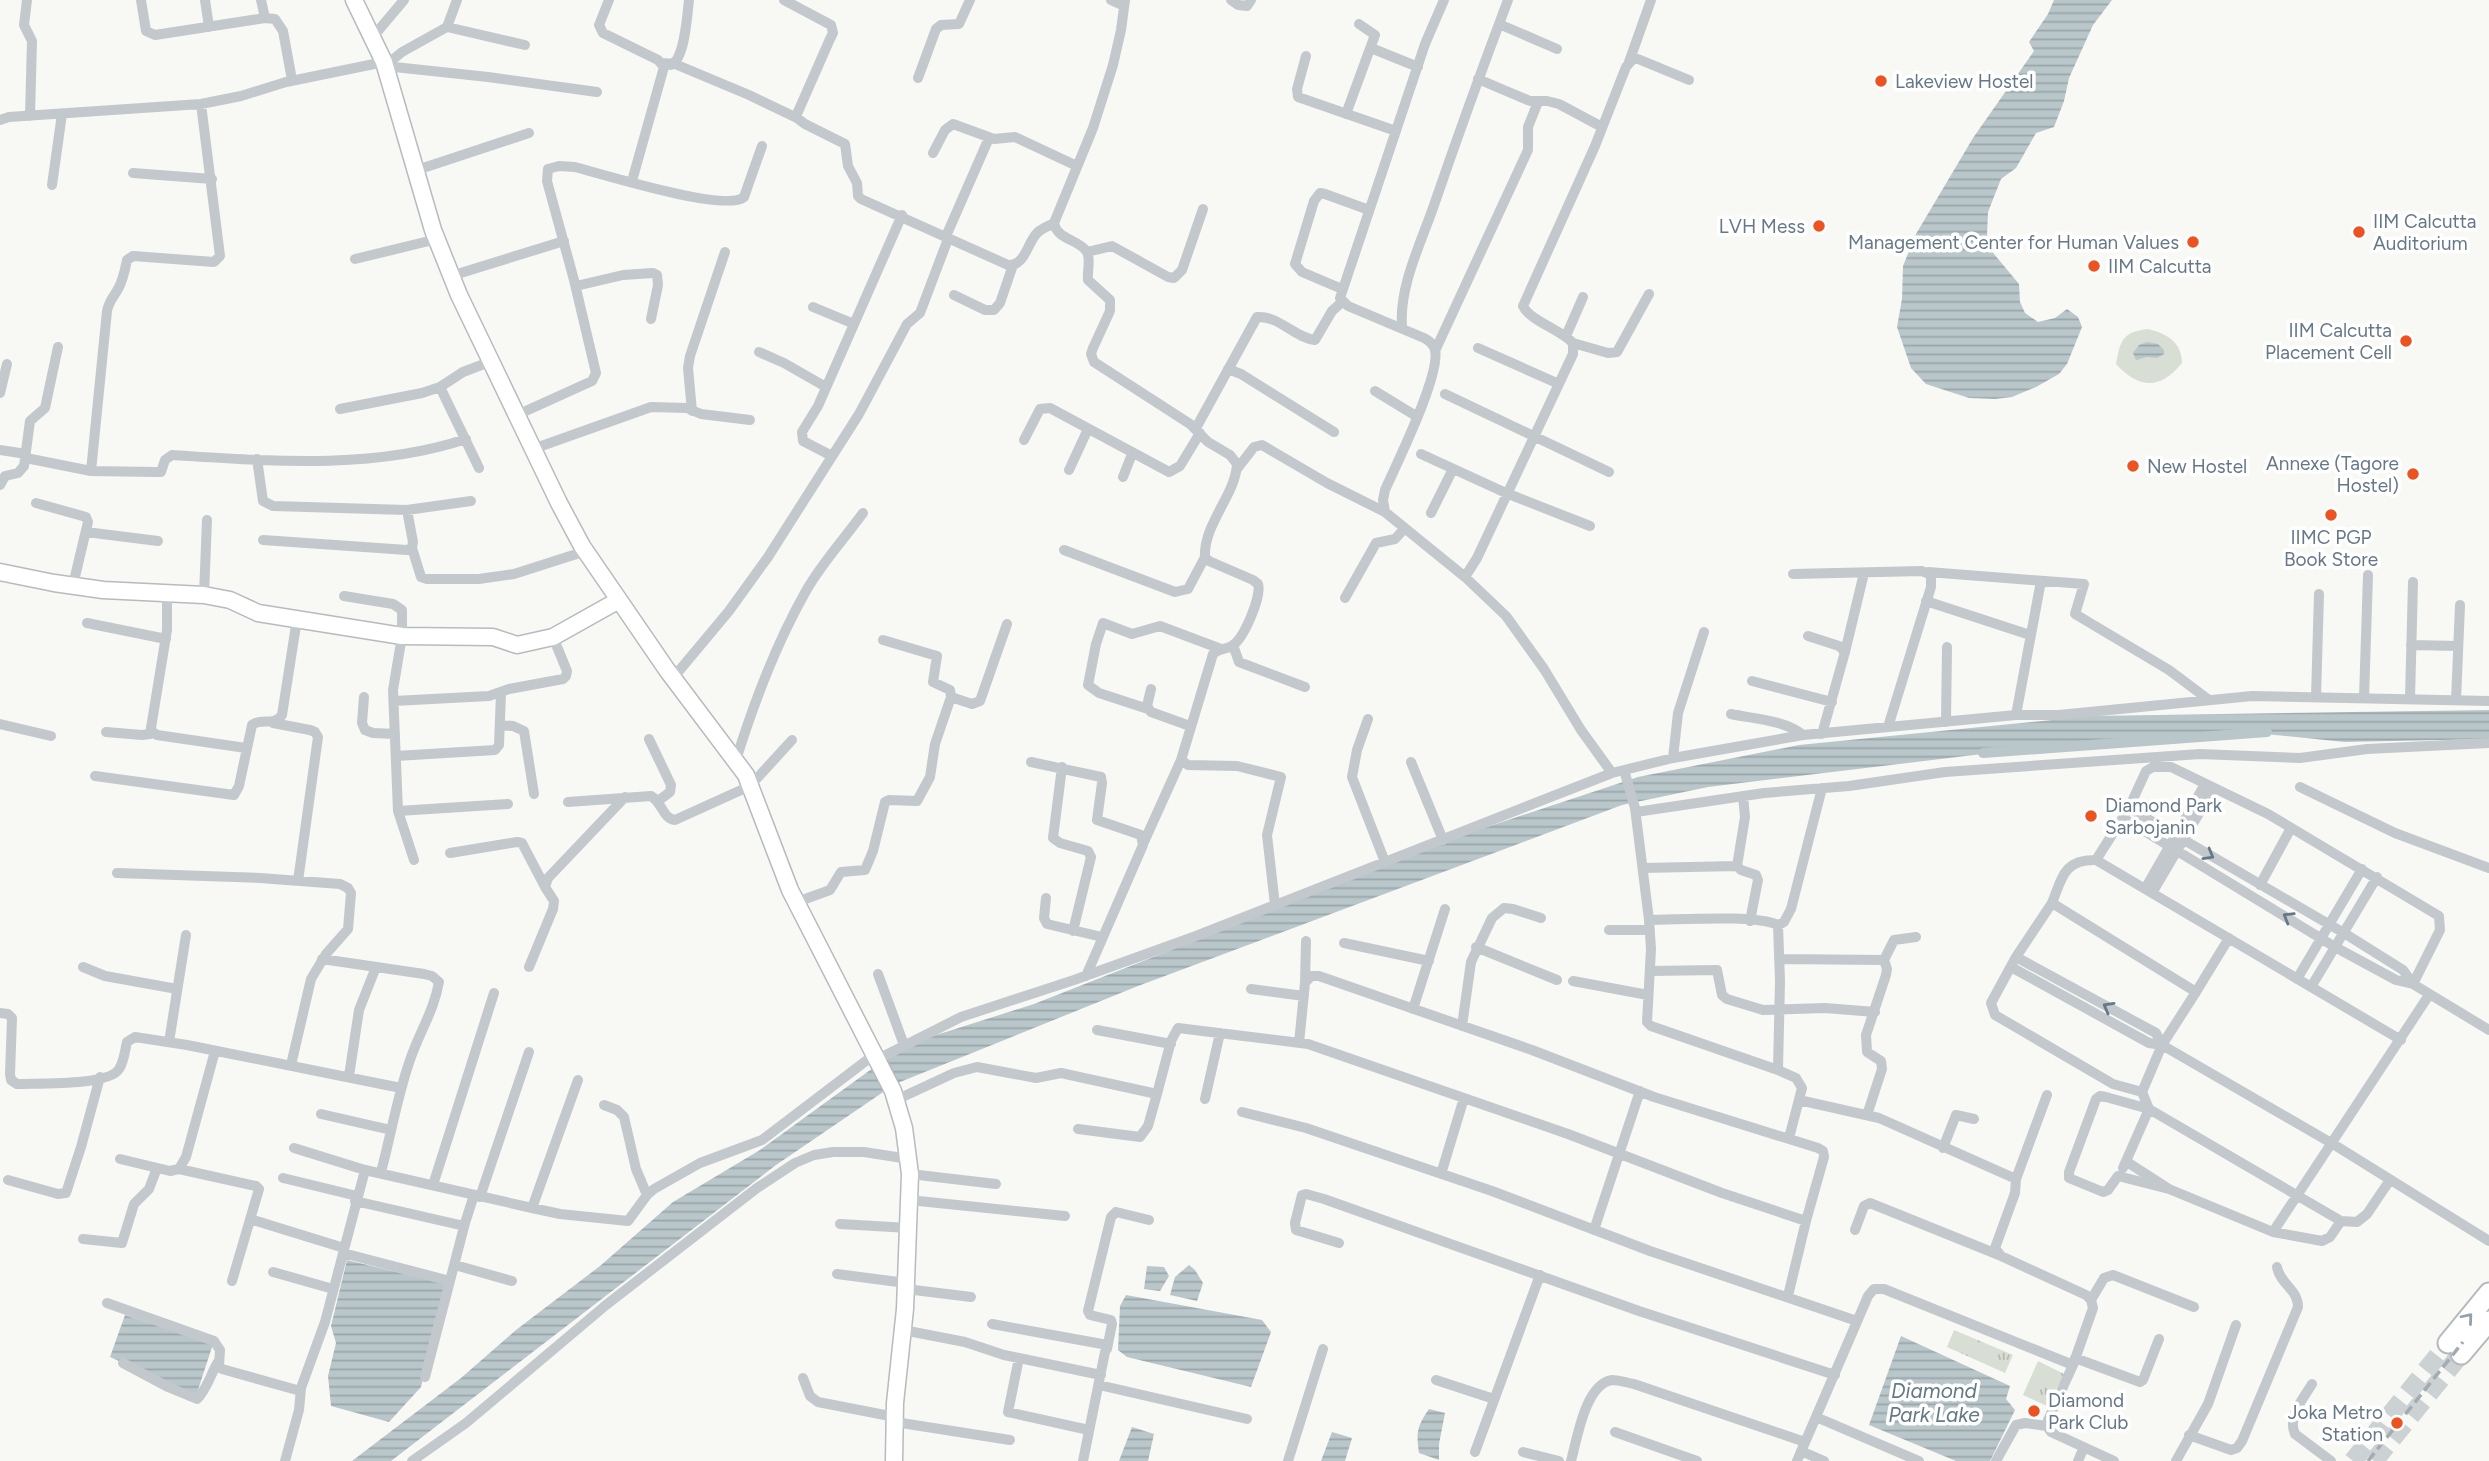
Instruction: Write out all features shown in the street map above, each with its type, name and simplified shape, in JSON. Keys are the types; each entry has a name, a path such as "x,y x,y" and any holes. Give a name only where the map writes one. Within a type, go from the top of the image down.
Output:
{"highway":[{"path":"2489,1293 2454,1348 2489,1321"}],"street":[{"path":"27,0 24,25 32,41 30,116"},
{"path":"141,0 145,26 150,34 265,18 275,19 283,31 292,80"},
{"path":"205,0 209,27"},
{"path":"261,0 265,18"},
{"path":"354,0 384,64 437,239 451,275 558,503 586,551 673,678 736,760 750,786 797,902 878,1059 894,1096 904,1128 910,1167 906,1286 894,1461"},
{"path":"372,38 404,0"},
{"path":"384,64 447,27 457,0"},
{"path":"609,0 599,25 603,33 667,65 749,95 845,144 848,166 857,183 858,196 1001,263 1013,265"},
{"path":"632,181 667,65 682,49 689,0"},
{"path":"784,0 833,28 797,118"},
{"path":"918,78 936,29 941,25 959,24 970,0"},
{"path":"1087,252 1059,234 1054,223 1093,128 1121,30 1124,3 1111,0"},
{"path":"1231,0 1243,6 1247,6 1251,0"},
{"path":"1342,302 1342,289 1418,67 1444,0"},
{"path":"1402,327 1401,312 1411,270 1508,0"},
{"path":"1649,294 1617,352 1608,353 1570,340 1528,314 1523,306 1602,127 1651,0"},
{"path":"1346,114 1375,35 1359,24"},
{"path":"1499,24 1557,49"},
{"path":"447,27 525,45"},
{"path":"1371,48 1418,67"},
{"path":"1306,56 1297,89 1298,97 1396,131"},
{"path":"1629,62 1638,59 1689,80"},
{"path":"0,120 201,104 292,80 384,64 597,92"},
{"path":"1478,79 1530,101 1559,104 1602,127"},
{"path":"1385,512 1385,490 1430,383 1435,351 1528,150 1528,127 1538,102"},
{"path":"92,471 109,302 118,289 130,257 218,260 220,251 201,104"},
{"path":"52,186 62,114"},
{"path":"933,153 945,130 953,124 989,138 1016,137 1077,166"},
{"path":"417,170 529,133"},
{"path":"673,678 729,611 768,557 859,414 907,324 920,313 948,239 947,234 989,138"},
{"path":"517,415 592,381 595,377 595,365 576,286 547,181 548,169 565,165 703,200 738,201 744,197 762,146"},
{"path":"133,173 212,179"},
{"path":"1342,289 1302,272 1295,264 1314,201 1320,193 1369,210"},
{"path":"1087,252 1112,246 1174,278 1182,270 1203,209"},
{"path":"832,456 803,441 801,437 902,215"},
{"path":"954,295 985,310 993,310 1000,303 1013,265 1021,260 1038,232 1054,223"},
{"path":"355,259 437,239"},
{"path":"451,275 564,242"},
{"path":"692,411 688,368 690,356 725,252"},
{"path":"1087,252 1088,280 1107,297 1111,305 1091,354 1094,362 1198,431 1208,442 1234,460 1237,469"},
{"path":"576,286 623,275 653,273 657,275 658,285 650,319"},
{"path":"1465,577 1477,558 1573,354 1570,340 1583,297"},
{"path":"1342,302 1402,327 1432,343 1435,351"},
{"path":"1024,440 1036,415 1044,407 1050,408 1163,471 1175,471 1257,317 1265,317 1315,340 1332,311 1342,302"},
{"path":"813,307 854,324"},
{"path":"0,485 5,476 21,470 26,456 31,418 45,408 58,347"},
{"path":"1478,348 1559,384"},
{"path":"759,352 826,387"},
{"path":"340,410 440,387 463,372 492,361"},
{"path":"0,393 7,364"},
{"path":"1228,369 1334,432"},
{"path":"440,387 479,468"},
{"path":"1375,391 1416,416"},
{"path":"1445,394 1609,472"},
{"path":"533,449 645,408 677,407 713,417 750,420"},
{"path":"1069,470 1088,429"},
{"path":"0,450 92,471 161,472 165,460 172,455 257,459 379,457 424,450 466,439"},
{"path":"1063,550 1175,592 1188,589 1205,557 1214,521 1237,469 1254,447 1262,445 1327,483 1385,512 1465,577 1506,616 1612,773"},
{"path":"1123,477 1132,454"},
{"path":"1421,454 1507,493 1590,526"},
{"path":"257,459 263,500 268,505 407,510 471,501"},
{"path":"1431,513 1453,469"},
{"path":"36,503 83,516 88,522 73,585"},
{"path":"407,510 412,548 421,577 427,579 479,579 514,574 586,551"},
{"path":"736,760 750,713 806,590 863,513"},
{"path":"204,595 207,520"},
{"path":"1345,598 1376,543 1395,539 1404,529"},
{"path":"86,532 158,541"},
{"path":"263,540 400,551 412,548"},
{"path":"1086,976 1181,760 1189,726 1213,654 1233,645 1248,621 1259,588 1253,580 1205,557"},
{"path":"0,572 132,593 204,595 230,600 258,612 402,636 493,637 517,645 553,637 619,600"},
{"path":"1888,727 1932,580 1928,572"},
{"path":"1793,574 1928,572 2084,584 2075,614 2168,670 2209,700"},
{"path":"1822,734 1864,573"},
{"path":"2364,698 2368,575"},
{"path":"2016,715 2041,581"},
{"path":"2410,699 2413,582"},
{"path":"106,732 147,735 151,731 166,639 167,594"},
{"path":"2316,696 2319,594"},
{"path":"344,596 399,607 403,614 394,701 398,811 414,860"},
{"path":"1926,601 2031,635"},
{"path":"2456,700 2460,605"},
{"path":"273,723 282,715 297,619"},
{"path":"87,623 166,639"},
{"path":"1189,726 1099,693 1088,685 1103,623 1132,634 1160,626 1221,649"},
{"path":"950,697 972,704 980,701 1007,624"},
{"path":"1673,758 1678,713 1704,632"},
{"path":"1808,636 1839,646 1845,652"},
{"path":"394,701 462,699 563,680 567,671 553,637"},
{"path":"797,902 830,890 841,872 865,870 873,851 885,802 912,802 920,798 930,777 935,744 950,690 933,682 937,656 883,640"},
{"path":"1233,645 1239,662 1305,687"},
{"path":"2411,645 2458,646"},
{"path":"1946,722 1947,647"},
{"path":"1752,681 1832,702"},
{"path":"1148,709 1151,689"},
{"path":"396,756 495,750 499,746 500,692"},
{"path":"295,1148 341,1160 365,1170 477,1196 560,1214 628,1221 647,1195 700,1163 762,1140 878,1059 961,1017 1086,976 1612,773 1626,773 1673,758 1803,735 2016,715 2059,715 2252,695 2489,701"},
{"path":"364,697 362,723 365,730 395,734"},
{"path":"1731,714 1792,727 1803,735"},
{"path":"1368,719 1357,750 1352,777 1385,862"},
{"path":"95,776 234,794 239,786 251,725 259,721 315,732 317,737 298,881"},
{"path":"0,724 51,736"},
{"path":"500,725 513,726 524,731 534,794"},
{"path":"151,731 158,735 246,748"},
{"path":"649,739 672,789 658,801"},
{"path":"568,802 651,796 658,801 668,817 675,820 750,786 792,740"},
{"path":"1635,810 1849,786 1945,772 2211,754 2300,758 2378,748 2489,743"},
{"path":"1181,760 1188,765 1237,766 1281,777 1267,835 1275,905"},
{"path":"1031,762 1101,777 1103,780 1097,820 1142,835 1144,842"},
{"path":"1411,762 1443,840"},
{"path":"2096,860 2126,813 2146,771 2153,767 2171,767 2291,828 2439,916 2440,930 2413,984"},
{"path":"1062,768 1053,838 1060,843 1088,851 1091,858 1073,931"},
{"path":"1626,773 1635,810 1649,925 1650,971 1646,1017 1651,1026 1796,1078 1802,1088 1789,1138"},
{"path":"2148,891 2210,786"},
{"path":"2300,787 2395,833 2489,868"},
{"path":"1609,930 1649,925 1750,920 1778,925 1784,922 1791,909 1822,788"},
{"path":"1737,866 1745,817 1743,796"},
{"path":"545,887 548,878 625,797"},
{"path":"398,811 508,804"},
{"path":"2126,813 2177,843 2335,947 2396,980 2413,984"},
{"path":"2260,885 2291,828"},
{"path":"450,853 522,843 554,901 529,967"},
{"path":"2177,843 2260,885 2344,933 2403,970 2413,984 2429,995 2489,1030"},
{"path":"2142,1092 2113,1084 1995,1015 1991,1003 2052,904 2063,876 2072,863 2096,860 2401,1040"},
{"path":"1643,868 1737,866 1757,877 1750,920"},
{"path":"2297,979 2362,869"},
{"path":"117,873 346,885 351,893 348,929 322,960 308,989 291,1065"},
{"path":"2311,987 2377,877"},
{"path":"1045,898 1044,922 1102,937"},
{"path":"2052,904 2196,992"},
{"path":"1413,1009 1446,909"},
{"path":"1462,1026 1467,981 1476,947 1499,910 1513,909 1541,918"},
{"path":"1778,925 1779,1070"},
{"path":"169,1042 186,935"},
{"path":"1867,1115 1882,1069 1881,1061 1867,1052 1866,1035 1886,975 1884,960 1894,940 1916,937"},
{"path":"2229,938 2162,1045 2142,1092 2149,1110 2127,1162 2118,1176 2108,1190 2103,1192 2069,1178 2068,1172 2096,1099 2106,1097 2149,1110 2341,1221 2357,1222 2367,1214 2390,1180"},
{"path":"1299,1043 1306,941"},
{"path":"1344,943 1429,961"},
{"path":"1476,947 1557,980"},
{"path":"1779,959 1884,960"},
{"path":"322,960 424,974 439,982 401,1088 381,1172"},
{"path":"2014,962 2149,1043 2162,1045 2333,1143 2489,1241"},
{"path":"83,967 105,976 177,989"},
{"path":"349,1076 359,1010 376,967"},
{"path":"1650,971 1717,970 1722,995 1763,1010 1825,1008 1875,1012"},
{"path":"878,974 904,1045"},
{"path":"1305,983 1311,976 1319,976 1640,1091 1818,1147 1823,1151 1824,1157 1788,1296"},
{"path":"1573,981 1647,995"},
{"path":"1251,989 1304,996"},
{"path":"433,1185 494,993"},
{"path":"2273,1232 2429,995"},
{"path":"0,1013 8,1014 12,1018 5,1049 13,1083 82,1082 117,1071 130,1039 135,1037 401,1088"},
{"path":"1078,1129 1140,1137 1148,1126 1178,1028 1220,1033 1299,1043 1568,1134 1619,1155 1806,1221"},
{"path":"1097,1030 1171,1044"},
{"path":"1205,1099 1220,1033"},
{"path":"179,1169 186,1157 215,1051"},
{"path":"425,1377 466,1223 529,1052"},
{"path":"894,1096 977,1067 1036,1077 1061,1073 1157,1094"},
{"path":"8,1180 58,1194 66,1193 100,1077"},
{"path":"532,1208 578,1080"},
{"path":"1594,1230 1640,1091"},
{"path":"2001,1256 1995,1248 2015,1193 2016,1179 2047,1096"},
{"path":"1441,1174 1464,1098"},
{"path":"1799,1100 1879,1118 2016,1179"},
{"path":"604,1105 617,1110 624,1118 636,1169 647,1195"},
{"path":"1242,1112 1306,1128 1441,1174 1650,1251 1857,1321"},
{"path":"321,1114 391,1130"},
{"path":"1943,1148 1956,1115 1974,1119"},
{"path":"412,1461 466,1423 626,1289 757,1188 795,1163 814,1155 864,1152 910,1167 996,1184"},
{"path":"120,1159 256,1186 259,1192 232,1281"},
{"path":"2127,1162 2169,1189"},
{"path":"83,1239 122,1243 134,1204 149,1189 157,1168"},
{"path":"285,1461 299,1410 301,1388 322,1331 365,1170"},
{"path":"2118,1176 2169,1189 2273,1232 2322,1241 2330,1237 2341,1221"},
{"path":"283,1178 453,1224 466,1223"},
{"path":"1339,1243 1297,1231 1295,1223 1302,1195 1324,1199 1639,1311 1835,1375"},
{"path":"909,1200 1065,1216"},
{"path":"1855,1230 1864,1206 1870,1203 2001,1256 2086,1295 2091,1300"},
{"path":"1083,1461 1112,1324 1111,1320 1090,1315 1088,1311 1111,1217 1116,1212 1149,1220"},
{"path":"250,1219 344,1251 450,1281"},
{"path":"840,1224 909,1228"},
{"path":"454,1265 512,1281"},
{"path":"2189,1435 2231,1450 2237,1448 2242,1441 2298,1307 2295,1292 2282,1279 2277,1268"},
{"path":"273,1272 333,1289"},
{"path":"837,1274 971,1297"},
{"path":"1475,1452 1540,1275"},
{"path":"2114,1461 2051,1432 2047,1426 2074,1361 2092,1308 2091,1300 2104,1278 2113,1275 2194,1307"},
{"path":"1801,1451 1868,1296 1874,1289 1884,1289 2074,1361 2140,1382 2159,1339"},
{"path":"107,1303 214,1341 220,1350 219,1362 204,1392 197,1399 123,1363"},
{"path":"992,1324 1102,1344 1107,1349"},
{"path":"2176,1461 2208,1404 2236,1325"},
{"path":"903,1330 965,1342 1247,1419"},
{"path":"1288,1461 1322,1349"},
{"path":"1019,1358 1009,1412 1089,1430"},
{"path":"219,1362 222,1369 292,1390 301,1388"},
{"path":"803,1378 810,1396 818,1402 895,1420 1010,1440"},
{"path":"1436,1380 1494,1399"},
{"path":"1572,1461 1590,1399 1599,1387 1612,1380 1634,1384 1824,1461"},
{"path":"2312,1384 2295,1413 2292,1428 2295,1434 2331,1461"},
{"path":"1816,1417 1919,1461"},
{"path":"1996,1461 2016,1425 2025,1423 2047,1426"},
{"path":"1615,1432 1698,1461"},
{"path":"2078,1461 2084,1447"},
{"path":"1524,1452 1559,1461"}],"green space":[{"path":"2148,329 2161,333 2176,344 2182,363 2166,378 2149,383 2133,378 2116,364 2124,339 2133,332"},
{"path":"1954,1330 2013,1355 2005,1373 1947,1347"},
{"path":"2038,1361 2064,1374 2047,1406 2023,1395"}],"water":[{"path":"2054,0 2112,0 2093,25 2069,78 2054,127 2036,133 2016,168 2001,179 1988,212 1987,236 1989,248 2019,284 2020,302 2025,313 2038,322 2055,318 2067,309 2078,317 2082,327 2067,364 2059,374 2012,397 1969,398 1926,384 1911,368 1897,327 1902,299 1903,266 1916,234 1973,138 2034,51 2029,42"},
{"path":"2147,342 2158,344 2164,354 2157,358 2136,360 2133,353 2139,345"},
{"path":"2489,710 2489,739 2345,742 2235,731 2082,742 1708,787 1622,805 1138,986 895,1084 776,1165 391,1461 352,1461 461,1378 516,1330 600,1266 673,1202 760,1150 895,1052 930,1037 1034,1004 1463,835 1638,777 1799,745 2093,716"},
{"path":"347,1260 446,1284 421,1387 389,1422 331,1406 328,1376 336,1343 331,1326"},
{"path":"1189,1265 1203,1283 1197,1301 1170,1295 1175,1277"},
{"path":"1147,1266 1164,1267 1169,1276 1160,1291 1144,1289"},
{"path":"1126,1295 1262,1320 1271,1332 1251,1387 1127,1357 1118,1350 1120,1306"},
{"path":"125,1315 213,1344 196,1396 110,1357"},
{"name":"Diamond Park Lake","path":"1901,1336 2010,1386 2006,1399 2015,1410 1990,1461 1956,1461 1869,1425"},
{"path":"1429,1409 1445,1413 1439,1460 1419,1453 1418,1430"},
{"path":"1132,1427 1154,1434 1148,1461 1119,1461"},
{"path":"1332,1432 1352,1438 1345,1461 1321,1461"}],"waterway":[{"path":"1983,753 2267,732"}],"tunnel":[{"path":"2353,1461 2448,1343"},
{"path":"2374,1461 2461,1354"}],"railway":[{"path":"2368,1461 2463,1342"}],"place":[{"name":"Lakeview Hostel","path":"1881,81"},
{"name":"LVH Mess","path":"1819,226"},
{"name":"IIM Calcutta Auditorium","path":"2359,232"},
{"name":"Management Center for Human Values","path":"2193,242"},
{"name":"IIM Calcutta","path":"2094,266"},
{"name":"IIM Calcutta Placement Cell","path":"2406,341"},
{"name":"New Hostel","path":"2133,466"},
{"name":"Annexe (Tagore Hostel)","path":"2413,474"},
{"name":"IIMC PGP Book Store","path":"2331,515"},
{"name":"Diamond Park Sarbojanin","path":"2091,816"},
{"name":"Diamond Park Club","path":"2034,1411"},
{"name":"Joka Metro Station","path":"2397,1423"}]}
